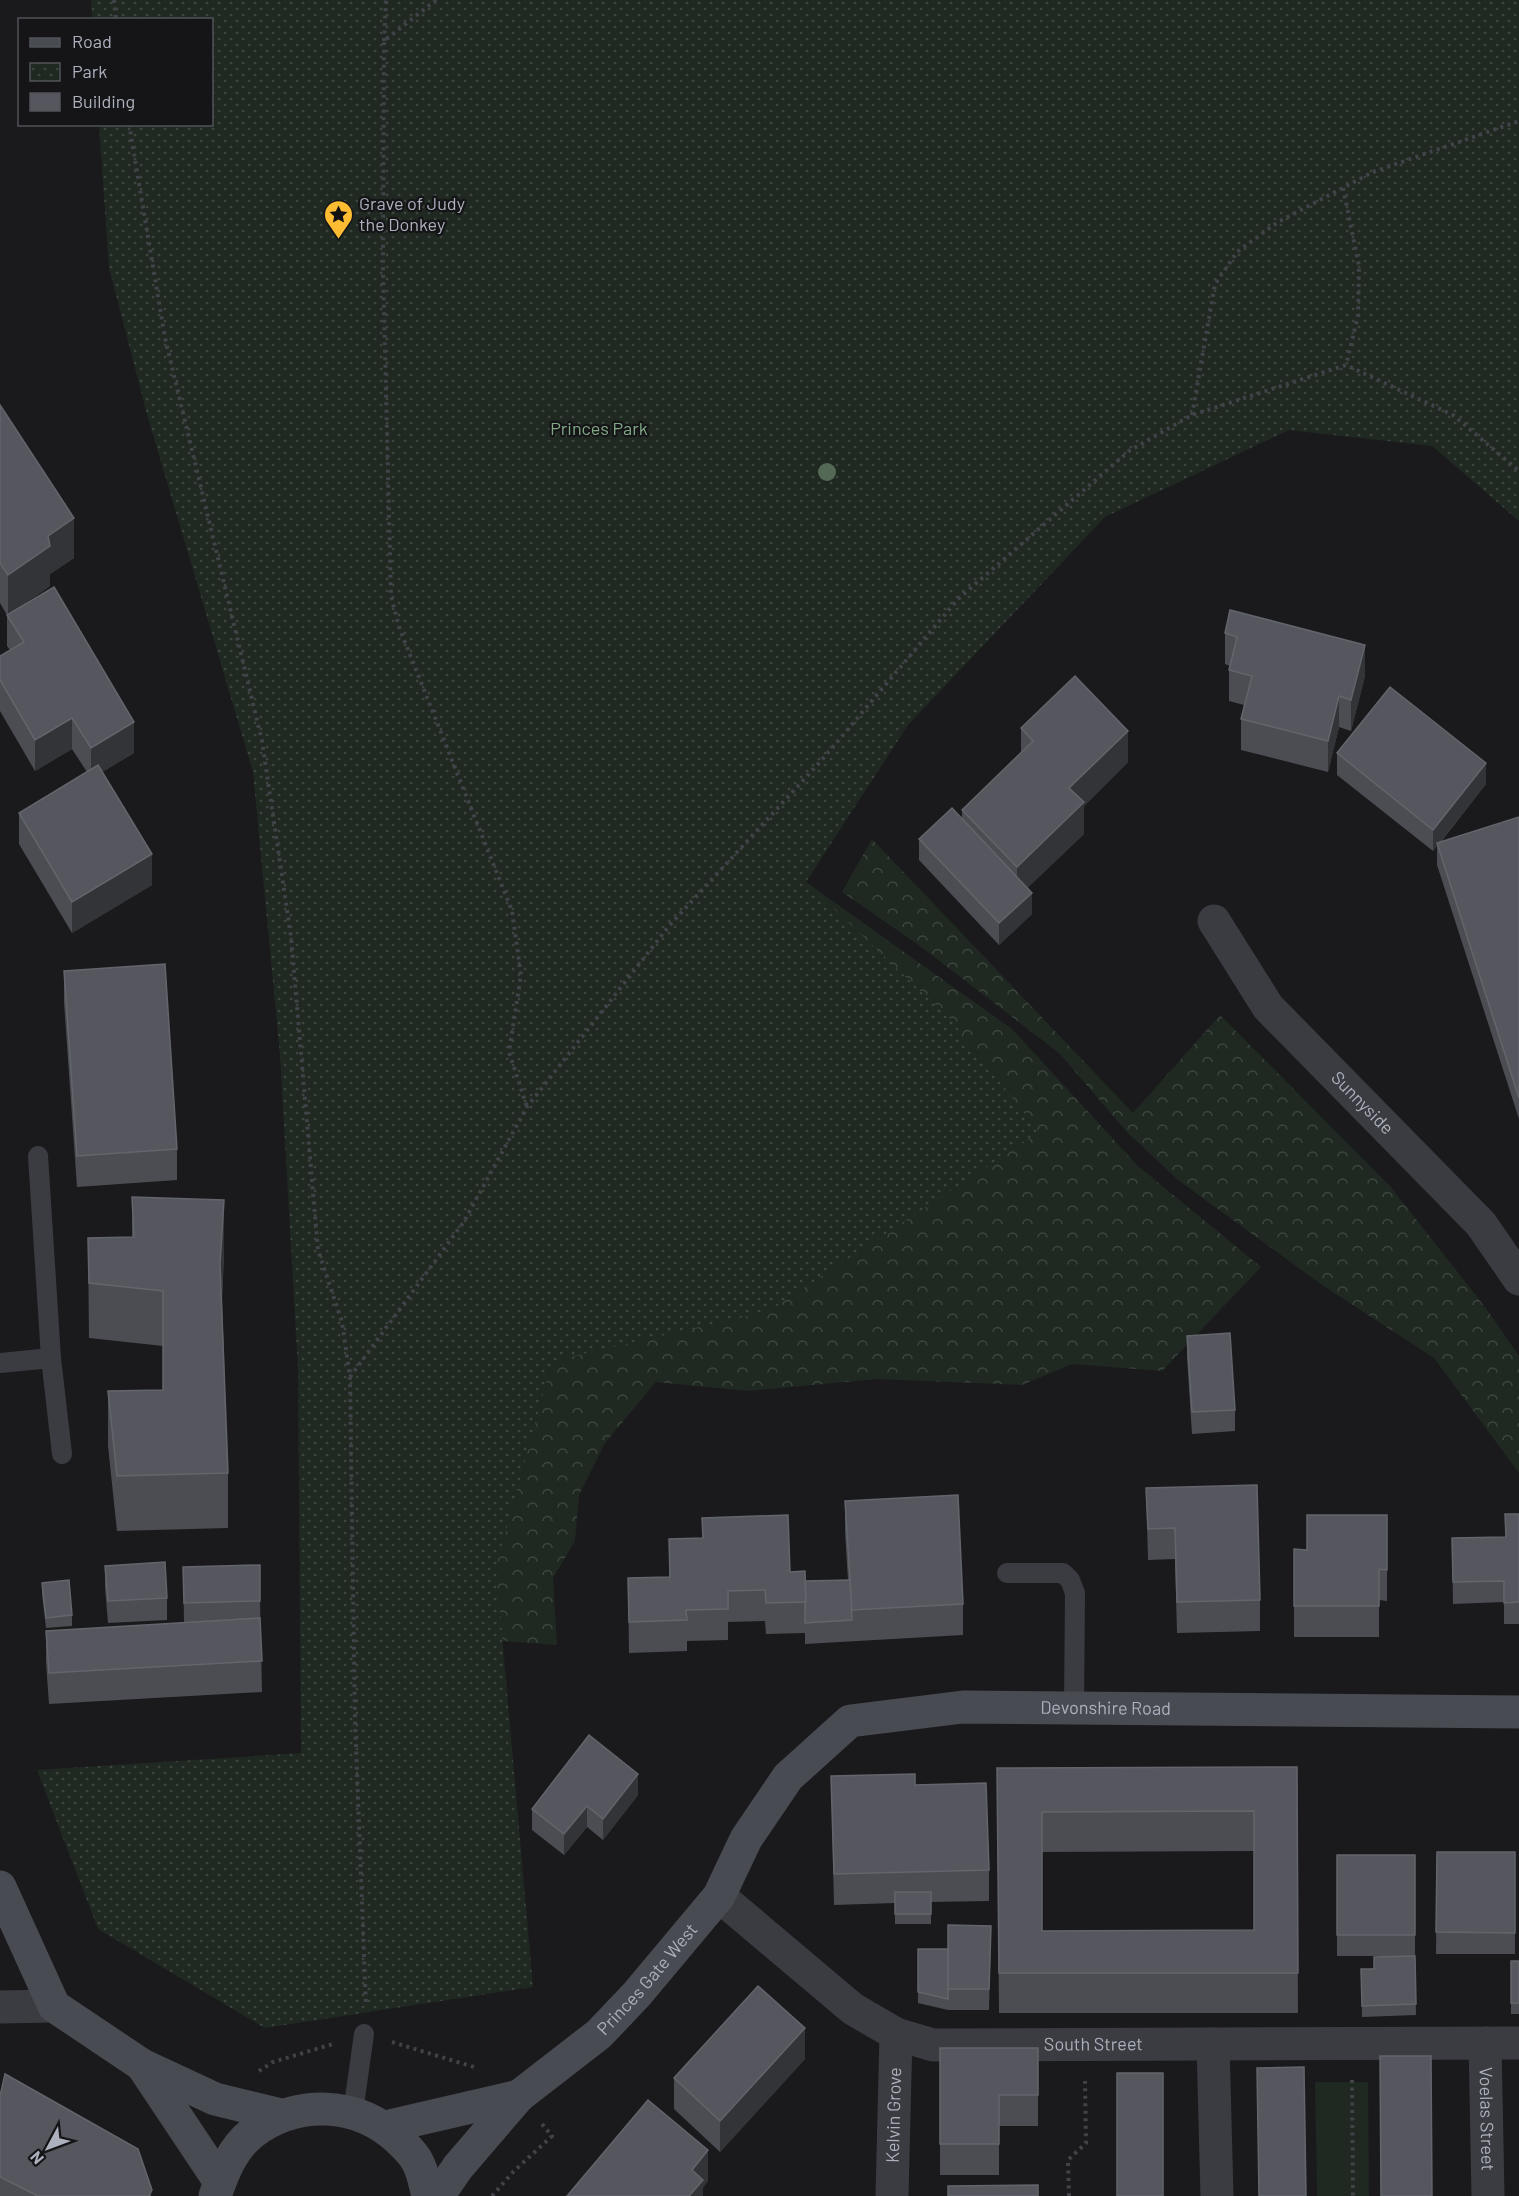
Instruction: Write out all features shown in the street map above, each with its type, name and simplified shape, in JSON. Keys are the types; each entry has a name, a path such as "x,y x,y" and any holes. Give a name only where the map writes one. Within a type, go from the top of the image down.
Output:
{"main road":[{"name":"Devonshire Road","path":"746,1839 788,1777 850,1721 963,1707 1519,1712"},
{"name":"Princes Gate West","path":"438,2196 458,2167 519,2096 599,2034 637,1994 719,1896 746,1839"},
{"path":"0,1887 54,2006 142,2065 215,2099 281,2115"},
{"path":"142,2065 217,2189"},
{"name":"Princes Gate West","path":"385,2127 519,2096"},
{"path":"217,2189 227,2162 250,2134 281,2115 317,2108 353,2112 385,2127 418,2162 428,2196"}],"street":[{"name":"Sunnyside","path":"1214,921 1268,1007 1481,1224 1519,1279"},
{"name":"South Street","path":"719,1896 853,2009 896,2034 933,2044 1519,2043"},
{"path":"0,2007 54,2006"},
{"name":"Kelvin Grove","path":"892,2196 896,2034"},
{"name":"Voelas Street","path":"1485,2043 1488,2196"},
{"path":"1213,2044 1216,2196"}],"lane":[{"path":"38,1156 51,1358 62,1454"},
{"path":"0,1363 51,1358"},
{"path":"1007,1573 1063,1573 1070,1580 1075,1593 1074,1708"},
{"path":"353,2112 364,2034"}],"path":[{"path":"114,0 116,18"},
{"path":"386,0 383,268 391,596 399,627 512,911 521,975 509,1052 527,1107"},
{"path":"384,41 436,0"},
{"path":"1192,415 1215,284 1237,252 1278,222 1373,172 1519,121"},
{"path":"129,126 165,338 262,741 291,937 318,1250 342,1322 350,1377 355,1721 366,2014 364,2034"},
{"path":"1343,188 1359,266 1358,316 1346,365"},
{"path":"350,1377 463,1223 527,1107 669,926 821,761 958,599 1130,452 1192,415 1346,365 1453,415 1519,471"},
{"path":"1352,2043 1353,2196"},
{"path":"1069,2196 1068,2160 1086,2143 1085,2044"}],"green space":[{"name":"Princes Park","path":"91,0 1519,0 1519,521 1432,446 1289,430 1105,517 908,725 806,882 951,1020 1039,1132 769,1311 552,1361 496,1567 533,1987 265,2028 98,1929 37,1770 301,1753 298,1369 280,1055 253,772 148,418 109,268 99,126 213,126 213,18 92,18"},
{"path":"872,839 1133,1113 1220,1015 1390,1186 1485,1307 1519,1356 1519,1473 1434,1358 1322,1285 1178,1180 1127,1132 1059,1053 920,946 842,892"},
{"path":"806,882 1012,1029 1138,1166 1261,1267 1162,1371 1072,1364 1022,1385 877,1379 748,1391 656,1382 605,1443 579,1495 575,1541 553,1578 557,1645 474,1639 580,1168"},
{"path":"1315,2082 1368,2082 1369,2196 1317,2196"}],"building":[{"path":"0,405 74,518 48,536 50,546 8,575 0,563"},
{"path":"54,587 134,722 91,748 72,718 35,740 0,680 0,656 24,642 7,615"},
{"path":"1230,610 1365,645 1351,700 1339,696 1328,741 1241,719 1252,676 1229,670 1237,637 1225,633"},
{"path":"1075,676 1128,731 1069,788 1084,802 1017,867 962,810 1033,741 1021,728"},
{"path":"1390,687 1486,763 1433,830 1337,753"},
{"path":"98,765 152,854 72,902 19,813"},
{"path":"952,808 1032,893 999,923 919,839"},
{"path":"1519,817 1519,1098 1437,843"},
{"path":"165,964 177,1149 77,1156 64,971"},
{"path":"132,1197 224,1200 220,1264 228,1473 117,1476 108,1391 163,1390 163,1291 89,1283 88,1238 134,1237"},
{"path":"1230,1333 1235,1410 1192,1412 1187,1336"},
{"path":"1257,1485 1260,1600 1177,1602 1175,1528 1148,1529 1146,1488"},
{"path":"958,1495 963,1604 852,1610 845,1501"},
{"path":"1505,1514 1519,1514 1519,1602 1504,1603 1504,1581 1453,1582 1452,1538 1506,1537"},
{"path":"788,1515 790,1572 805,1571 806,1602 766,1603 765,1590 728,1591 728,1609 686,1610 687,1620 629,1622 628,1578 670,1577 669,1539 703,1538 702,1518"},
{"path":"1307,1515 1387,1515 1387,1570 1379,1569 1379,1606 1294,1606 1294,1549 1307,1550"},
{"path":"165,1562 167,1598 108,1601 105,1566"},
{"path":"260,1565 260,1601 184,1603 183,1567"},
{"path":"69,1580 72,1615 46,1618 42,1583"},
{"path":"850,1580 852,1620 805,1623 805,1581"},
{"path":"260,1618 262,1661 49,1673 46,1631"},
{"path":"589,1735 638,1774 603,1819 587,1806 564,1834 532,1809"},
{"path":"1297,1767 1298,1973 999,1973 997,1768","holes":["1254,1811 1254,1930 1042,1931 1042,1812"]},
{"path":"915,1774 915,1785 986,1783 989,1870 834,1874 831,1776"},
{"path":"1437,1852 1515,1852 1515,1933 1436,1932"},
{"path":"1337,1855 1415,1855 1415,1935 1337,1935"},
{"path":"895,1892 931,1892 931,1914 895,1914"},
{"path":"948,1925 991,1926 989,1989 948,1989"},
{"path":"918,1949 948,1949 948,1999 918,1992"},
{"path":"1415,1956 1416,2004 1362,2006 1361,1969 1374,1969 1374,1957"},
{"path":"1511,1961 1519,1961 1519,2003 1511,2003"},
{"path":"758,1986 805,2028 720,2121 674,2078"},
{"path":"940,2048 1038,2048 1038,2095 999,2095 999,2144 940,2144"},
{"path":"1380,2056 1431,2056 1432,2196 1381,2196"},
{"path":"1304,2067 1306,2196 1259,2196 1257,2068"},
{"path":"1117,2073 1163,2073 1163,2196 1117,2196"},
{"path":"5,2074 138,2149 152,2190 149,2196 38,2196 0,2177 0,2092"},
{"path":"648,2100 708,2150 692,2170 703,2180 689,2196 567,2196"},
{"path":"1038,2185 1038,2196 948,2196 948,2186"}],"place":[{"name":"Grave of Judy the Donkey","path":"338,240"}]}
